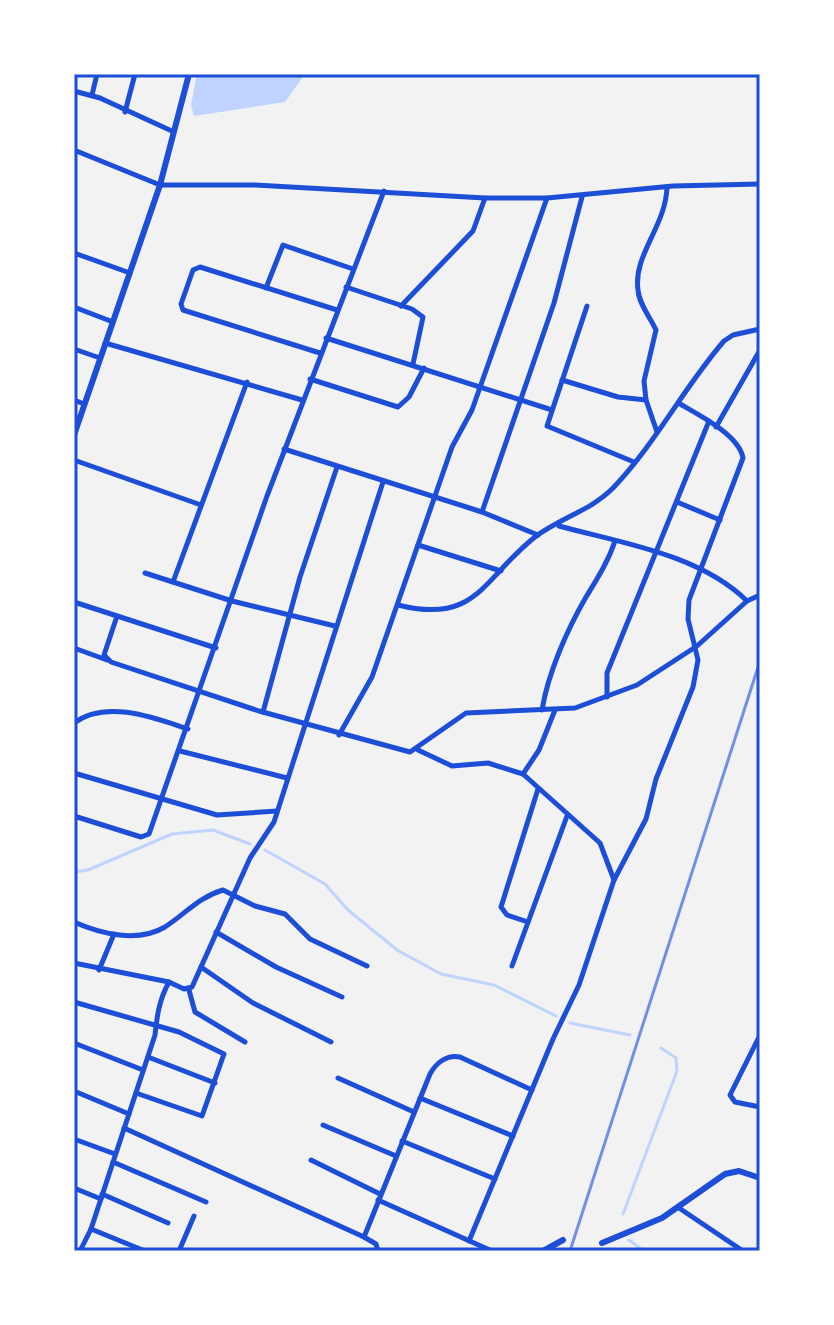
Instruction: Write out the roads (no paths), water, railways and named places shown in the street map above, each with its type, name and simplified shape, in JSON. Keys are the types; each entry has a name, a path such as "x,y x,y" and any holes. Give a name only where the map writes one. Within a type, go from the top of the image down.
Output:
{"street":[{"path":"92,95 97,74"},
{"path":"125,112 135,74"},
{"path":"74,435 160,185 189,74"},
{"path":"74,91 92,95 174,132"},
{"path":"74,150 160,185 255,185 485,198 547,198 667,187 760,184"},
{"path":"657,432 646,400 644,381 656,330 641,301 637,279 645,253 665,212 667,187"},
{"path":"74,816 145,837 162,801 188,729 302,400 384,191"},
{"path":"482,512 568,258 582,197"},
{"path":"401,306 473,231 485,198"},
{"path":"339,735 364,696 452,447 467,421 481,385 547,198"},
{"path":"266,288 283,245 353,269"},
{"path":"74,253 130,273"},
{"path":"320,353 181,307 196,267 337,310"},
{"path":"346,287 423,317 413,364"},
{"path":"587,306 547,423 551,429 634,462"},
{"path":"74,307 113,322"},
{"path":"398,605 441,611 484,590 538,535 597,502 680,404 724,341 733,335 760,329"},
{"path":"326,338 552,410"},
{"path":"105,343 302,400"},
{"path":"74,349 100,358"},
{"path":"716,427 760,350"},
{"path":"310,379 398,407 409,397 424,368"},
{"path":"562,380 618,397 646,400"},
{"path":"173,582 247,382"},
{"path":"74,400 84,404"},
{"path":"469,1241 583,974 614,880 646,819 656,779 693,687 697,646 687,609 743,458 739,448 709,421 680,404"},
{"path":"607,697 607,673 709,421"},
{"path":"284,449 482,512 538,535"},
{"path":"74,460 201,505"},
{"path":"263,712 300,577 337,467"},
{"path":"245,1042 195,1012 189,990 233,894 277,811 383,482"},
{"path":"677,502 720,520"},
{"path":"558,525 655,552 701,570 747,601"},
{"path":"542,710 547,687 578,615 615,541"},
{"path":"418,545 501,571"},
{"path":"145,573 232,601 335,626"},
{"path":"418,750 466,713 555,710 607,697 657,674 697,646 747,601 760,595"},
{"path":"74,602 216,648"},
{"path":"111,662 104,655 117,616"},
{"path":"74,648 339,735 400,751 418,750 452,766 488,763 523,774 600,843 614,880"},
{"path":"523,774 539,750 555,710"},
{"path":"74,713 76,721 133,711 188,729"},
{"path":"180,751 287,778"},
{"path":"74,773 217,815 277,811"},
{"path":"528,922 507,915 501,907 538,789"},
{"path":"512,966 567,816"},
{"path":"74,922 114,934 154,932 200,901 223,890 255,906 285,914 304,935 367,966"},
{"path":"216,932 276,967 342,997"},
{"path":"99,970 114,934"},
{"path":"74,963 169,982 189,990"},
{"path":"201,967 253,1003 331,1042"},
{"path":"80,1251 102,1197 148,1057 157,1012 169,982"},
{"path":"74,1002 156,1026 221,1051 224,1059 205,1113 198,1117 136,1093"},
{"path":"760,1035 730,1095 735,1102 760,1107"},
{"path":"74,1043 143,1070"},
{"path":"364,1237 433,1069 454,1056 532,1090"},
{"path":"148,1057 215,1083"},
{"path":"338,1078 414,1112"},
{"path":"74,1091 129,1114"},
{"path":"420,1098 513,1136"},
{"path":"323,1125 396,1156"},
{"path":"124,1128 364,1237 376,1244 378,1251"},
{"path":"74,1139 115,1154"},
{"path":"402,1141 495,1179"},
{"path":"311,1160 379,1197 492,1251"},
{"path":"113,1162 206,1202"},
{"path":"602,1243 636,1232 679,1208 725,1174 739,1171 760,1178"},
{"path":"74,1188 168,1223"},
{"path":"679,1208 743,1251"},
{"path":"179,1251 194,1216"},
{"path":"91,1229 145,1251"},
{"path":"543,1251 563,1240"}],"water":[{"path":"197,74 305,74 285,102 194,116 191,105"}],"waterway":[{"path":"74,872 88,870 172,834 213,830 250,844"},
{"path":"265,850 325,884 348,910 397,950 441,974 494,985 556,1016"},
{"path":"570,1023 630,1035"},
{"path":"623,1214 677,1071 676,1058 661,1048"},
{"path":"629,1240 644,1251"}],"railway":[{"path":"570,1251 760,661"}]}
